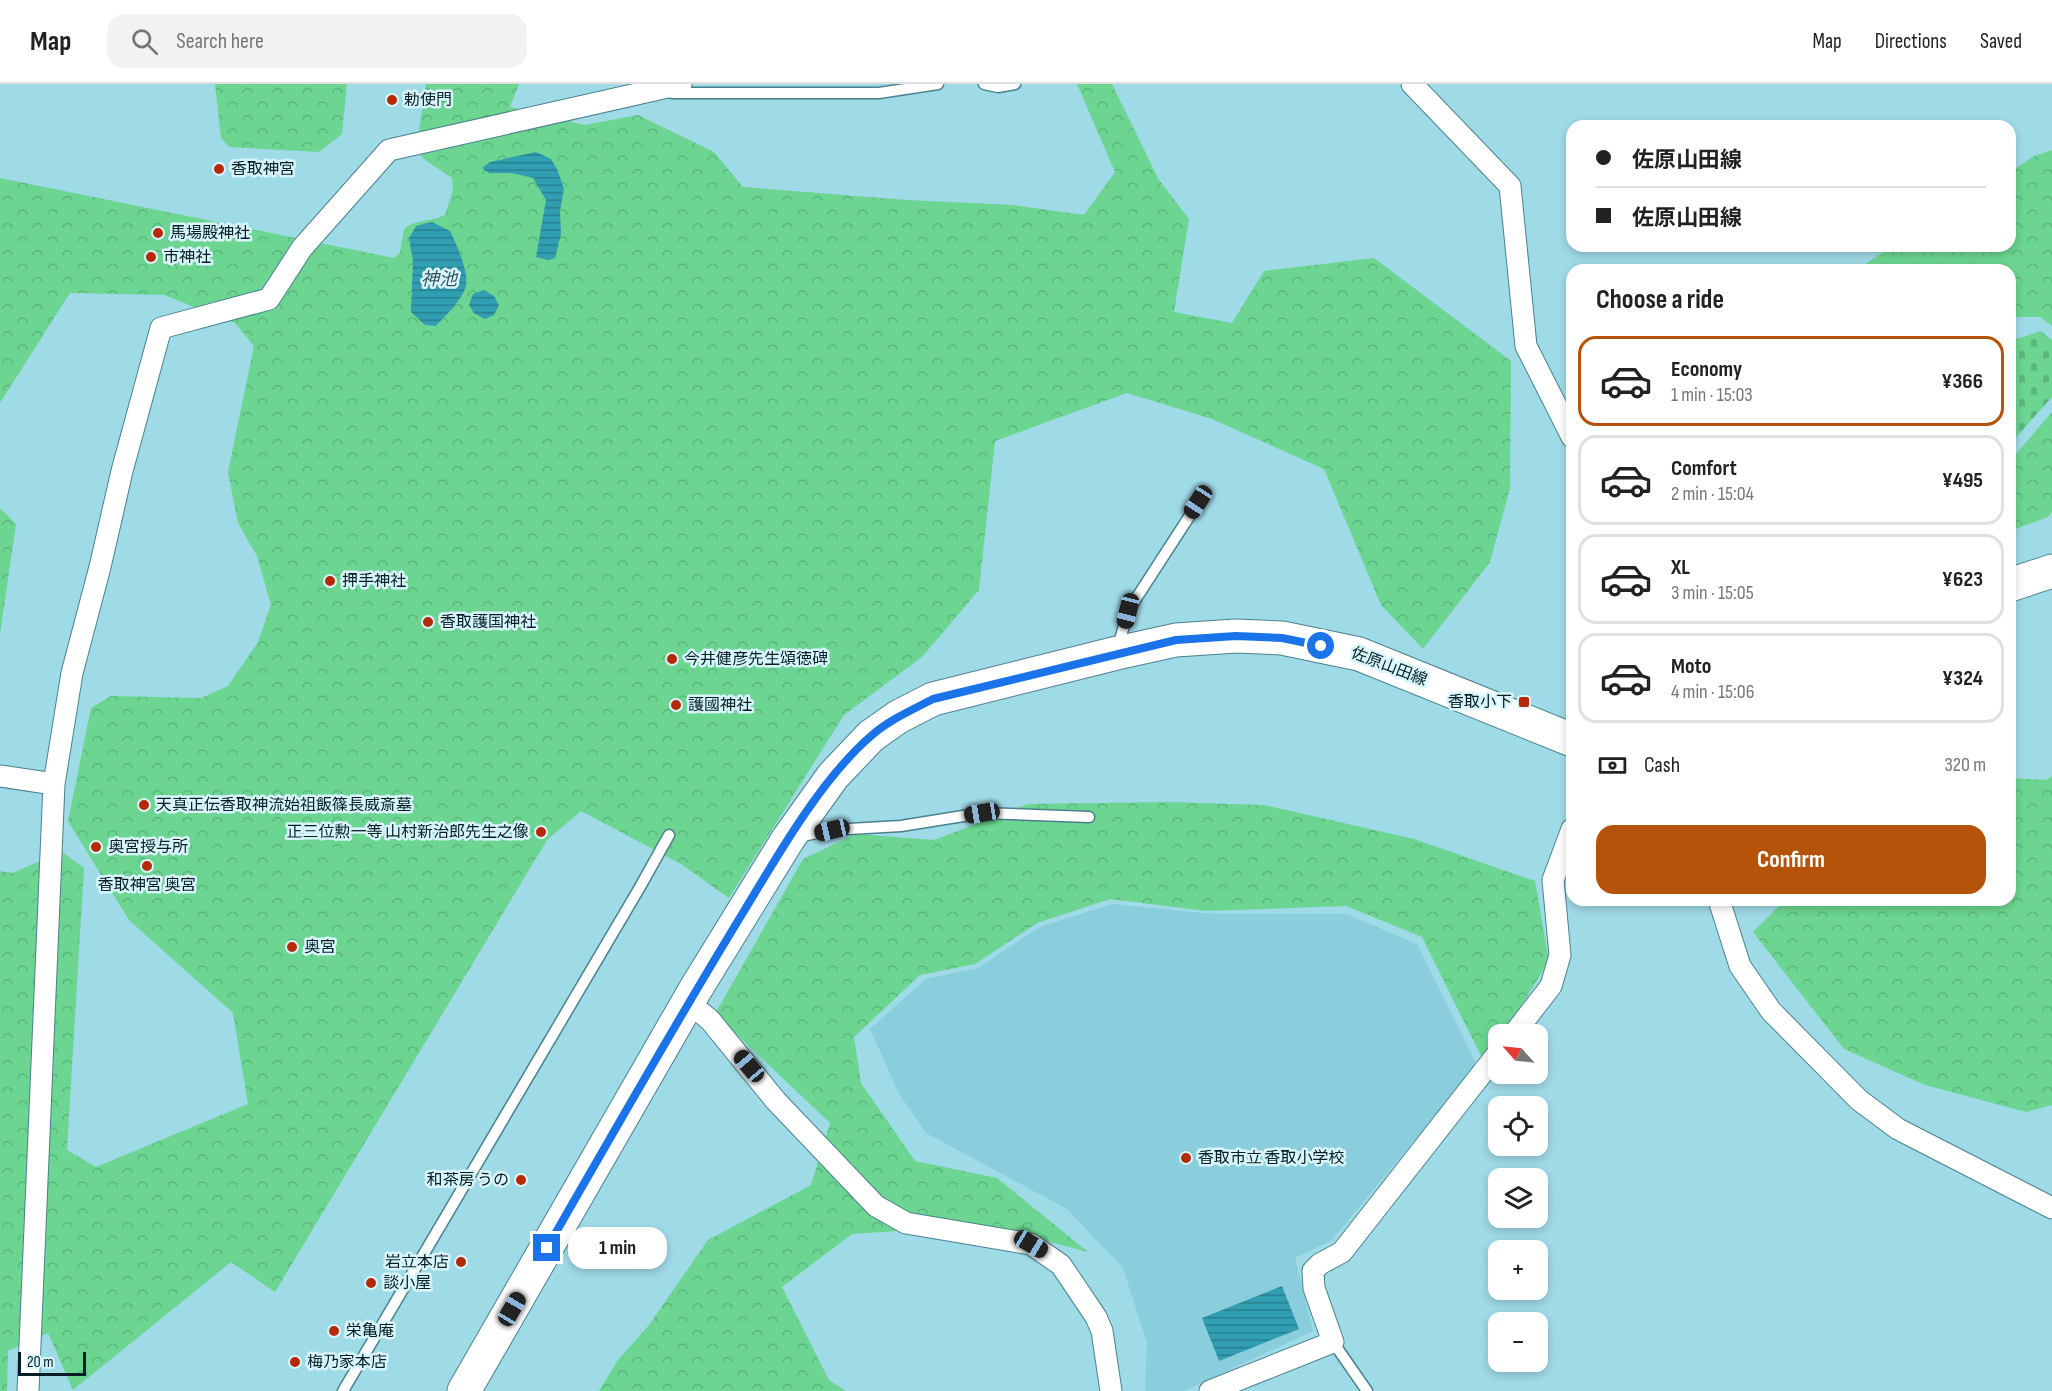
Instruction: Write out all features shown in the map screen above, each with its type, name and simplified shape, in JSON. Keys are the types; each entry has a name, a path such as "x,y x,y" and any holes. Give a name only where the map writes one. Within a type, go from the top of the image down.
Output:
{"main road":[{"path":"2016,583 2052,571"},
{"name":"佐原山田線","path":"464,1391 688,1002 788,839 833,776 871,736 898,717 933,699 1117,653 1176,640 1236,636 1282,638 1359,654 1566,738"}],"street":[{"path":"28,1391 54,784 72,673 122,471 161,328 269,299 302,248 389,150 681,84"},
{"path":"1412,84 1510,186 1526,346 1566,425"},
{"path":"0,776 54,784"},
{"path":"1522,1024 1551,986 1560,955 1554,880 1566,846"},
{"path":"1721,906 1740,966 1771,1011 1859,1100 1898,1129 2052,1208"},
{"path":"688,1002 710,1020 776,1101 876,1206 906,1223 1031,1244 1061,1265 1099,1324 1111,1391"},
{"path":"1210,1391 1333,1342 1314,1288 1313,1271 1320,1264 1342,1252 1488,1066"}],"lane":[{"path":"641,93 879,93 938,84"},
{"path":"984,84 998,87 1015,84"},
{"path":"1117,653 1128,611 1198,502"},
{"path":"788,839 832,830 901,826 982,813 1089,817"},
{"path":"343,1391 669,835"},
{"path":"1333,1342 1367,1391"}],"shaded area":[{"name":"香取市立 香取小学校","path":"1112,904 1213,914 1347,914 1417,944 1477,1065 1332,1240 1295,1258 1313,1331 1184,1391 1145,1391 1147,1343 1123,1268 1067,1209 926,1133 898,1092 870,1029 926,979 978,968 1040,927"}],"green space":[{"path":"215,84 347,84 342,134 319,152 229,147 221,138"},
{"path":"426,84 519,84 510,107 584,125 638,115 714,152 743,187 907,200 1013,205 1084,215 1115,172 1077,84 1112,84 1159,180 1189,219 1174,312 1232,323 1264,271 1374,258 1511,361 1510,488 1490,562 1423,649 1381,605 1324,469 1212,419 1127,393 995,441 979,590 922,657 844,715 729,898 681,864 581,811 547,840 275,1292 231,1262 73,1390 48,1333 8,1351 7,1391 0,1391 0,871 12,873 62,852 84,868 67,1150 96,1167 248,1104 233,1013 129,920 68,821 91,708 111,696 201,698 228,686 258,642 271,605 257,556 238,523 228,472 254,346 235,323 164,295 70,293 0,403 0,178 394,258 400,252 404,229 445,215 453,190 452,178 425,160 416,150"},
{"path":"2052,150 2052,326 2040,317 2016,317 2016,264 1865,264 1884,252 2016,252 2016,168 2034,156"},
{"path":"2041,331 2052,340 2052,397 2016,437 2016,339"},
{"path":"2052,412 2052,511 2048,517 2016,529 2016,454"},
{"path":"0,508 16,524 0,634"},
{"path":"2052,776 2052,1105 2026,1112 1925,1085 1844,1049 1753,932 1779,906 2016,906 2016,778 2046,780"},
{"path":"1167,802 1264,805 1414,839 1535,881 1549,961 1510,1024 1488,1024 1488,1059 1485,1064 1422,937 1346,906 1206,911 1110,899 1037,923 975,964 920,975 854,1037 861,1083 915,1161 997,1178 1088,1252 986,1225 852,1234 782,1287 829,1380 846,1391 599,1391 618,1360 649,1325 708,1240 811,1185 830,1123 715,1014 803,859 856,834 934,840 1028,804"}],"water":[{"path":"536,152 551,159 564,189 560,211 561,234 555,258 548,260 536,257 546,200 533,178 512,173 489,173 482,168 490,162"},
{"name":"神池","path":"432,222 450,231 466,276 465,289 459,299 436,326 425,325 411,312 413,261 409,238 416,226"},
{"path":"484,290 494,296 499,305 494,315 485,319 474,313 469,305 473,294"},
{"path":"1282,1286 1299,1329 1219,1361 1202,1318"}],"place":[{"name":"勅使門","path":"392,100"},
{"name":"香取神宮","path":"219,169"},
{"name":"馬場殿神社","path":"158,233"},
{"name":"市神社","path":"151,257"},
{"name":"押手神社","path":"330,581"},
{"name":"香取護国神社","path":"428,622"},
{"name":"今井健彦先生頌徳碑","path":"672,659"},
{"name":"香取小下","path":"1524,702"},
{"name":"護國神社","path":"676,705"},
{"name":"天真正伝香取神流始祖飯篠長威斎墓","path":"144,805"},
{"name":"正三位勲一等 山村新治郎先生之像","path":"541,832"},
{"name":"奥宮授与所","path":"96,847"},
{"name":"香取神宮 奥宮","path":"147,866"},
{"name":"奥宮","path":"292,947"},
{"name":"香取市立 香取小学校","path":"1186,1158"},
{"name":"和茶房 うの","path":"521,1180"},
{"name":"岩立本店","path":"461,1262"},
{"name":"談小屋","path":"371,1283"},
{"name":"栄亀庵","path":"334,1331"},
{"name":"梅乃家本店","path":"295,1362"}],"route":[{"path":"547,1248 707,971 788,839 833,776 871,736 898,717 933,699 1176,640 1236,636 1282,638 1321,646"}]}
